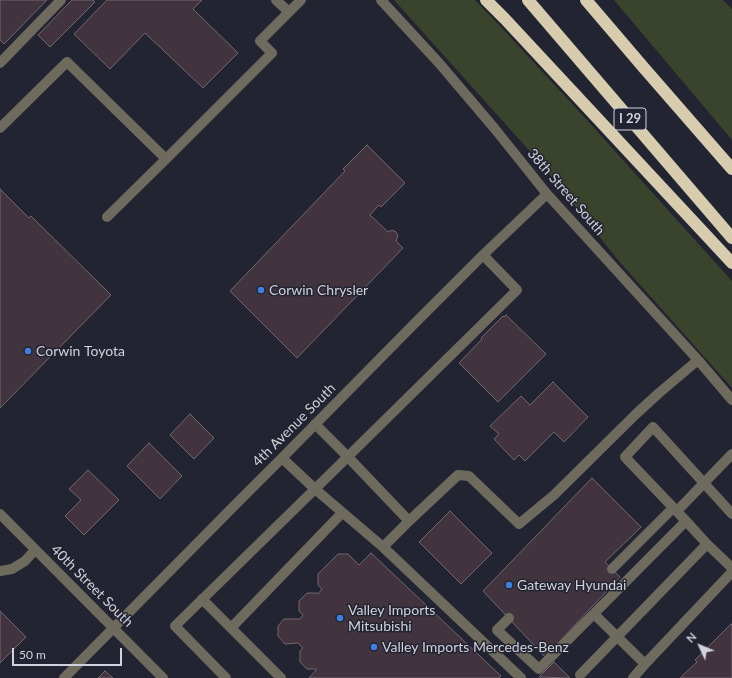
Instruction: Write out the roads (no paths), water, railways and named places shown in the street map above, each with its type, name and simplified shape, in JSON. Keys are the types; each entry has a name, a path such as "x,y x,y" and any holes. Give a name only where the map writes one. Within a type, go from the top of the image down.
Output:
{"highway":[{"path":"486,0 732,263"},
{"name":"I 29","path":"528,0 732,238"},
{"path":"586,0 732,169"}],"street":[{"path":"0,63 61,0"},
{"path":"276,0 289,12"},
{"path":"107,217 272,53 260,41 301,0"},
{"name":"38th Street South","path":"381,0 439,62 495,128 547,194 698,360 732,400"},
{"path":"0,128 68,62 166,159"},
{"name":"4th Avenue South","path":"64,678 483,255 547,194"},
{"path":"226,678 175,626 517,290 483,255"},
{"path":"383,547 458,475 468,476 519,524 554,494 658,393 698,360"},
{"path":"315,424 410,521"},
{"path":"732,514 653,427 625,458 732,568"},
{"path":"612,569 704,483 732,454"},
{"path":"282,458 314,489 383,547 521,678"},
{"path":"231,628 342,513"},
{"name":"40th Street South","path":"0,514 163,678"},
{"path":"509,618 497,630 539,669 686,521"},
{"path":"580,675 707,544"},
{"path":"0,571 12,569 36,550"},
{"path":"633,678 732,572"},
{"path":"202,599 282,678"},
{"path":"594,614 645,664"}],"place":[{"name":"Corwin Chrysler","path":"261,290"},
{"name":"Corwin Toyota","path":"28,351"},
{"name":"Gateway Hyundai","path":"509,585"},
{"name":"Valley Imports Mitsubishi","path":"340,618"},
{"name":"Valley Imports Mercedes-Benz","path":"374,647"}]}
